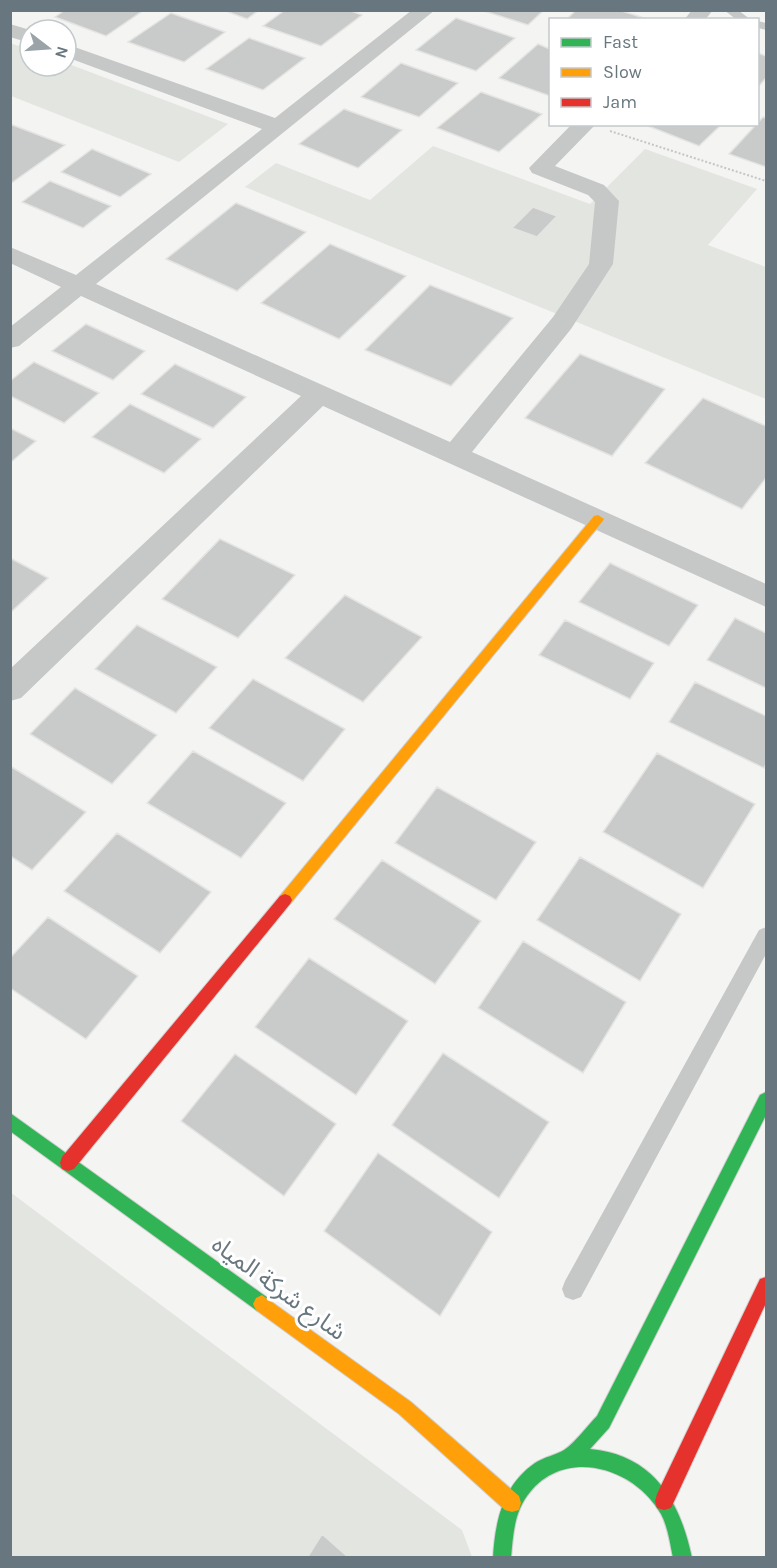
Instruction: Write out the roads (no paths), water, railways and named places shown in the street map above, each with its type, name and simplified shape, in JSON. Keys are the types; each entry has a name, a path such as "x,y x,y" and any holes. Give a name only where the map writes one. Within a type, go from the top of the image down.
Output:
{"street":[{"path":"10,340 278,127 418,12"},
{"path":"78,54 278,127"},
{"path":"455,454 562,323 601,264 607,201 596,190 540,168 593,126"},
{"path":"10,254 81,284 766,596"},
{"path":"10,689 321,393"},
{"path":"68,1163 598,519"},
{"path":"571,1456 603,1422 766,1100"},
{"name":"شارع شركة المياه","path":"10,1121 405,1407 512,1503"},
{"path":"664,1502 766,1285"},
{"path":"502,1557 504,1530 512,1503 528,1481 547,1465 571,1456 597,1456 622,1463 645,1479 664,1502 677,1530 684,1557"}],"lane":[{"path":"729,10 743,18"},
{"path":"573,1289 766,936"}]}
